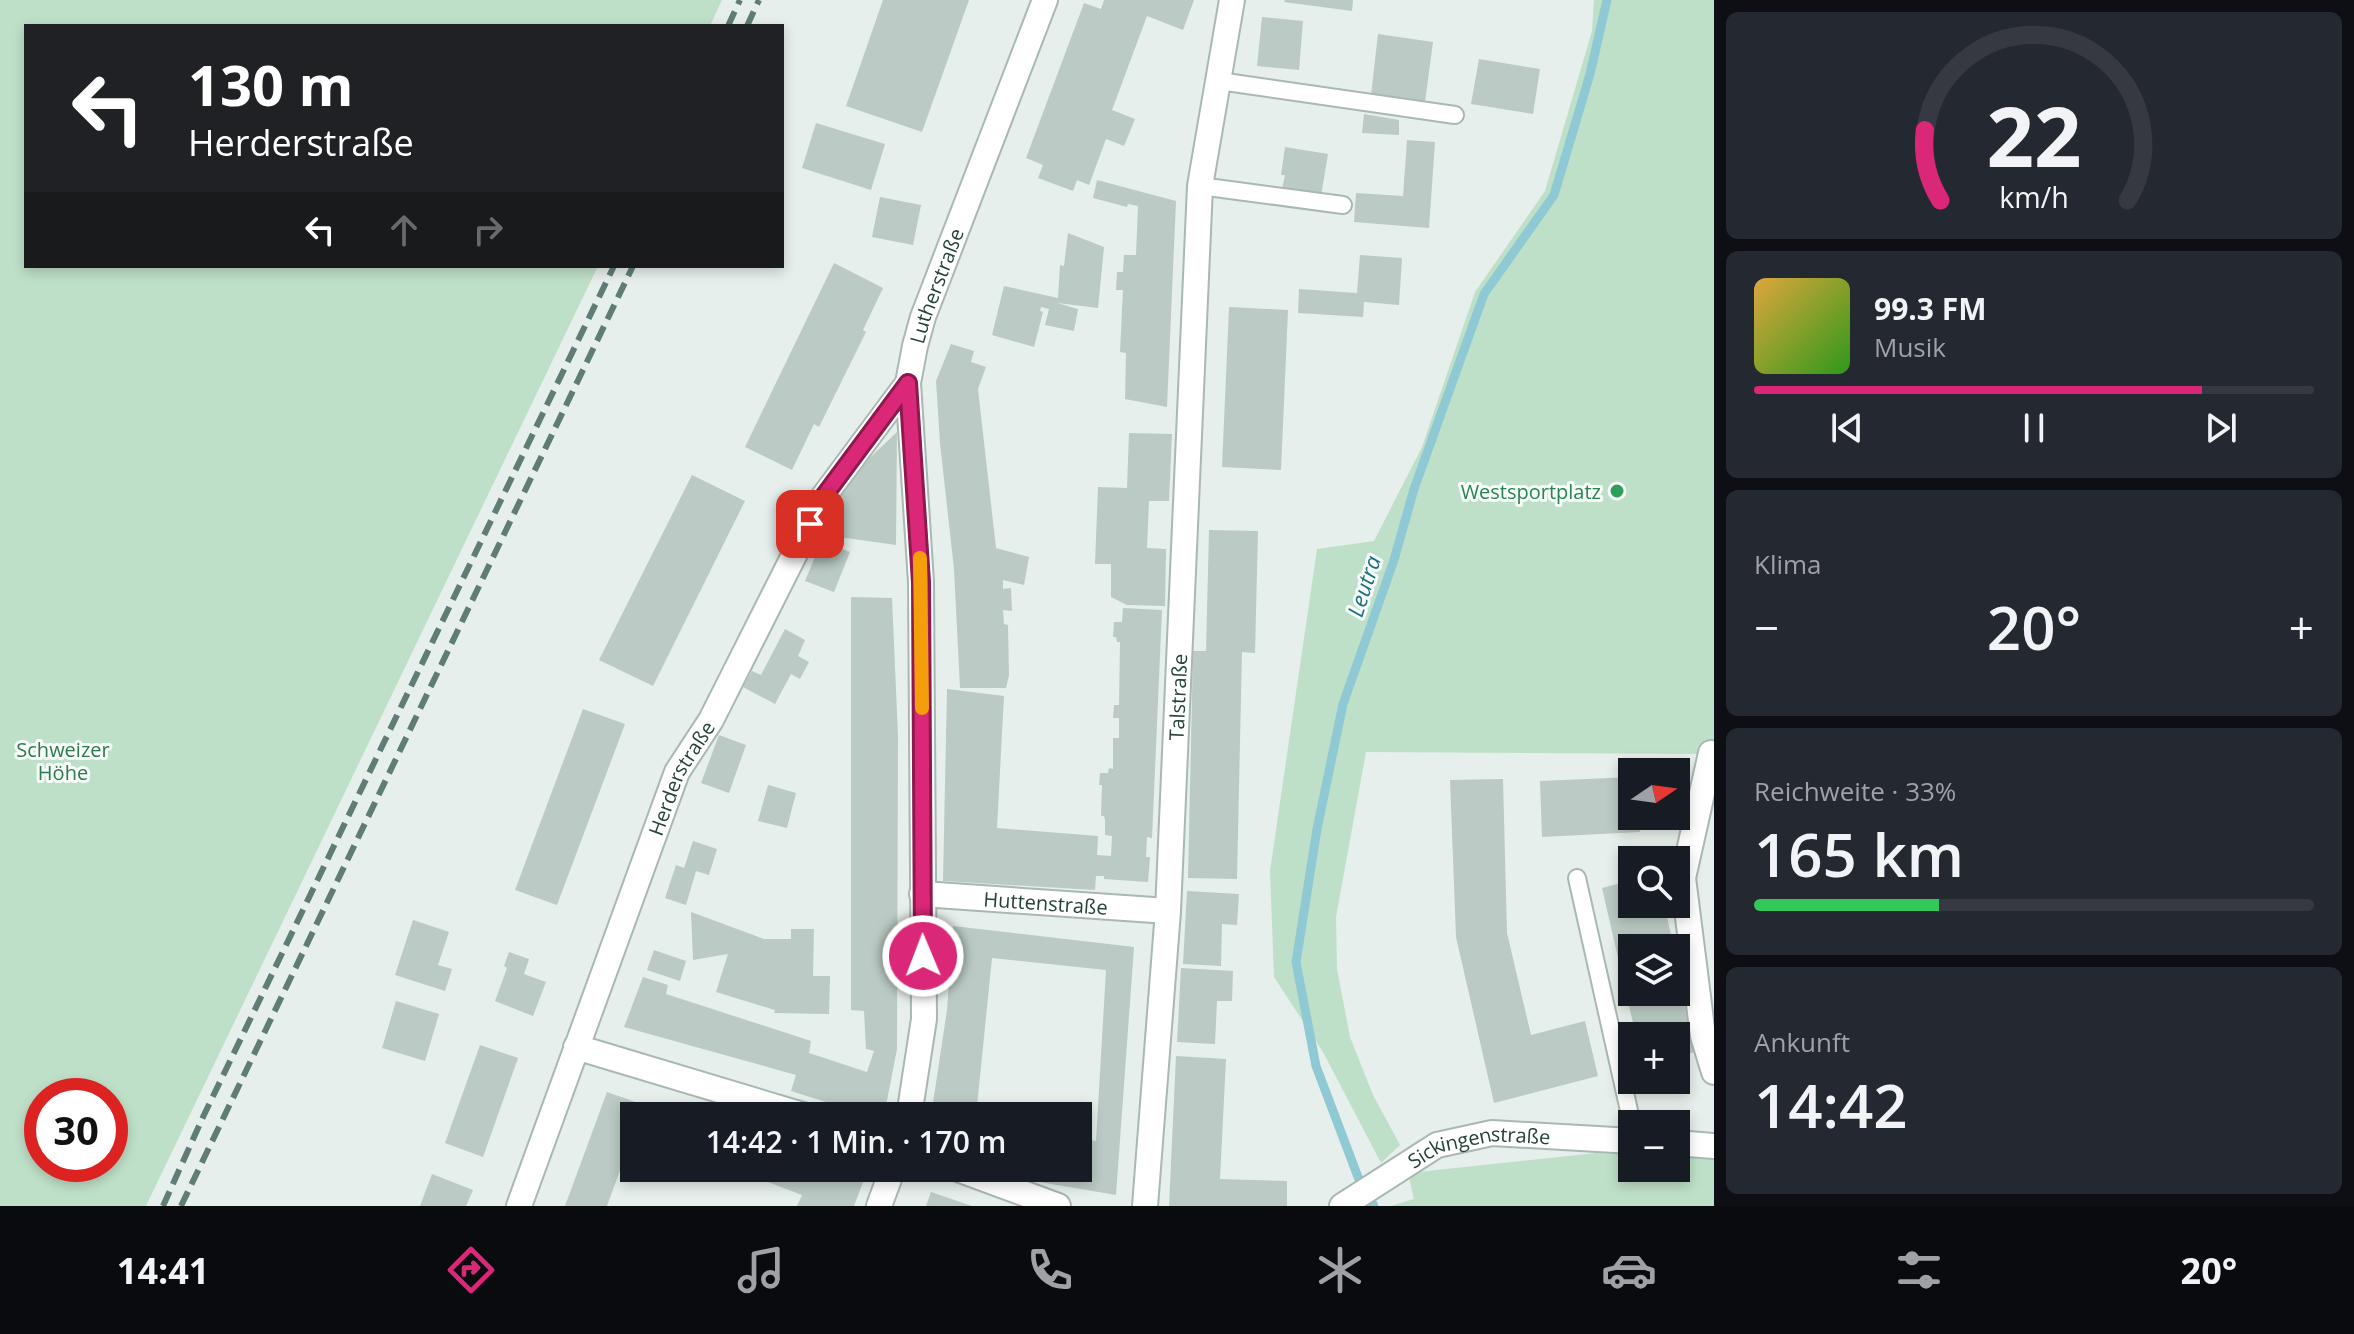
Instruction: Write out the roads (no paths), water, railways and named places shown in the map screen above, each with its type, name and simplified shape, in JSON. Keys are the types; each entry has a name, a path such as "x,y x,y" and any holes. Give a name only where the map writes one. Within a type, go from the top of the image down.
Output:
{"street":[{"name":"Lutherstraße","path":"911,1102 924,1019 921,582 908,383 923,317 1045,0"},
{"name":"Talstraße","path":"1145,1206 1168,911 1200,186 1232,0"},
{"name":"Herderstraße","path":"519,1206 677,772 711,720 824,496 908,383"},
{"path":"1711,753 1683,878 1703,1036 1714,1072"},
{"name":"Huttenstraße","path":"922,894 1168,911"},
{"path":"576,1047 759,1102"},
{"name":"Sickingenstraße","path":"1342,1206 1437,1145 1492,1133 1618,1140"},
{"path":"1690,1144 1714,1146"},
{"path":"879,1206 888,1182"},
{"path":"993,1182 1058,1206"}],"lane":[{"path":"1219,81 1455,115"},
{"path":"1200,186 1343,205"},
{"path":"1577,878 1629,1110"}],"waterway":[{"name":"Leutra","path":"1374,1206 1358,1177 1316,1066 1296,962 1317,829 1343,704 1394,560 1414,489 1484,294 1554,195 1590,74 1607,0"}],"railway":[{"path":"729,24 740,0"},
{"path":"748,24 759,0"},
{"path":"163,1206 203,1117 613,268"},
{"path":"181,1206 632,268"}],"place":[{"name":"Westsportplatz","path":"1617,491"}],"park label":[{"name":"Schweizer Höhe","path":"63,760"}]}
